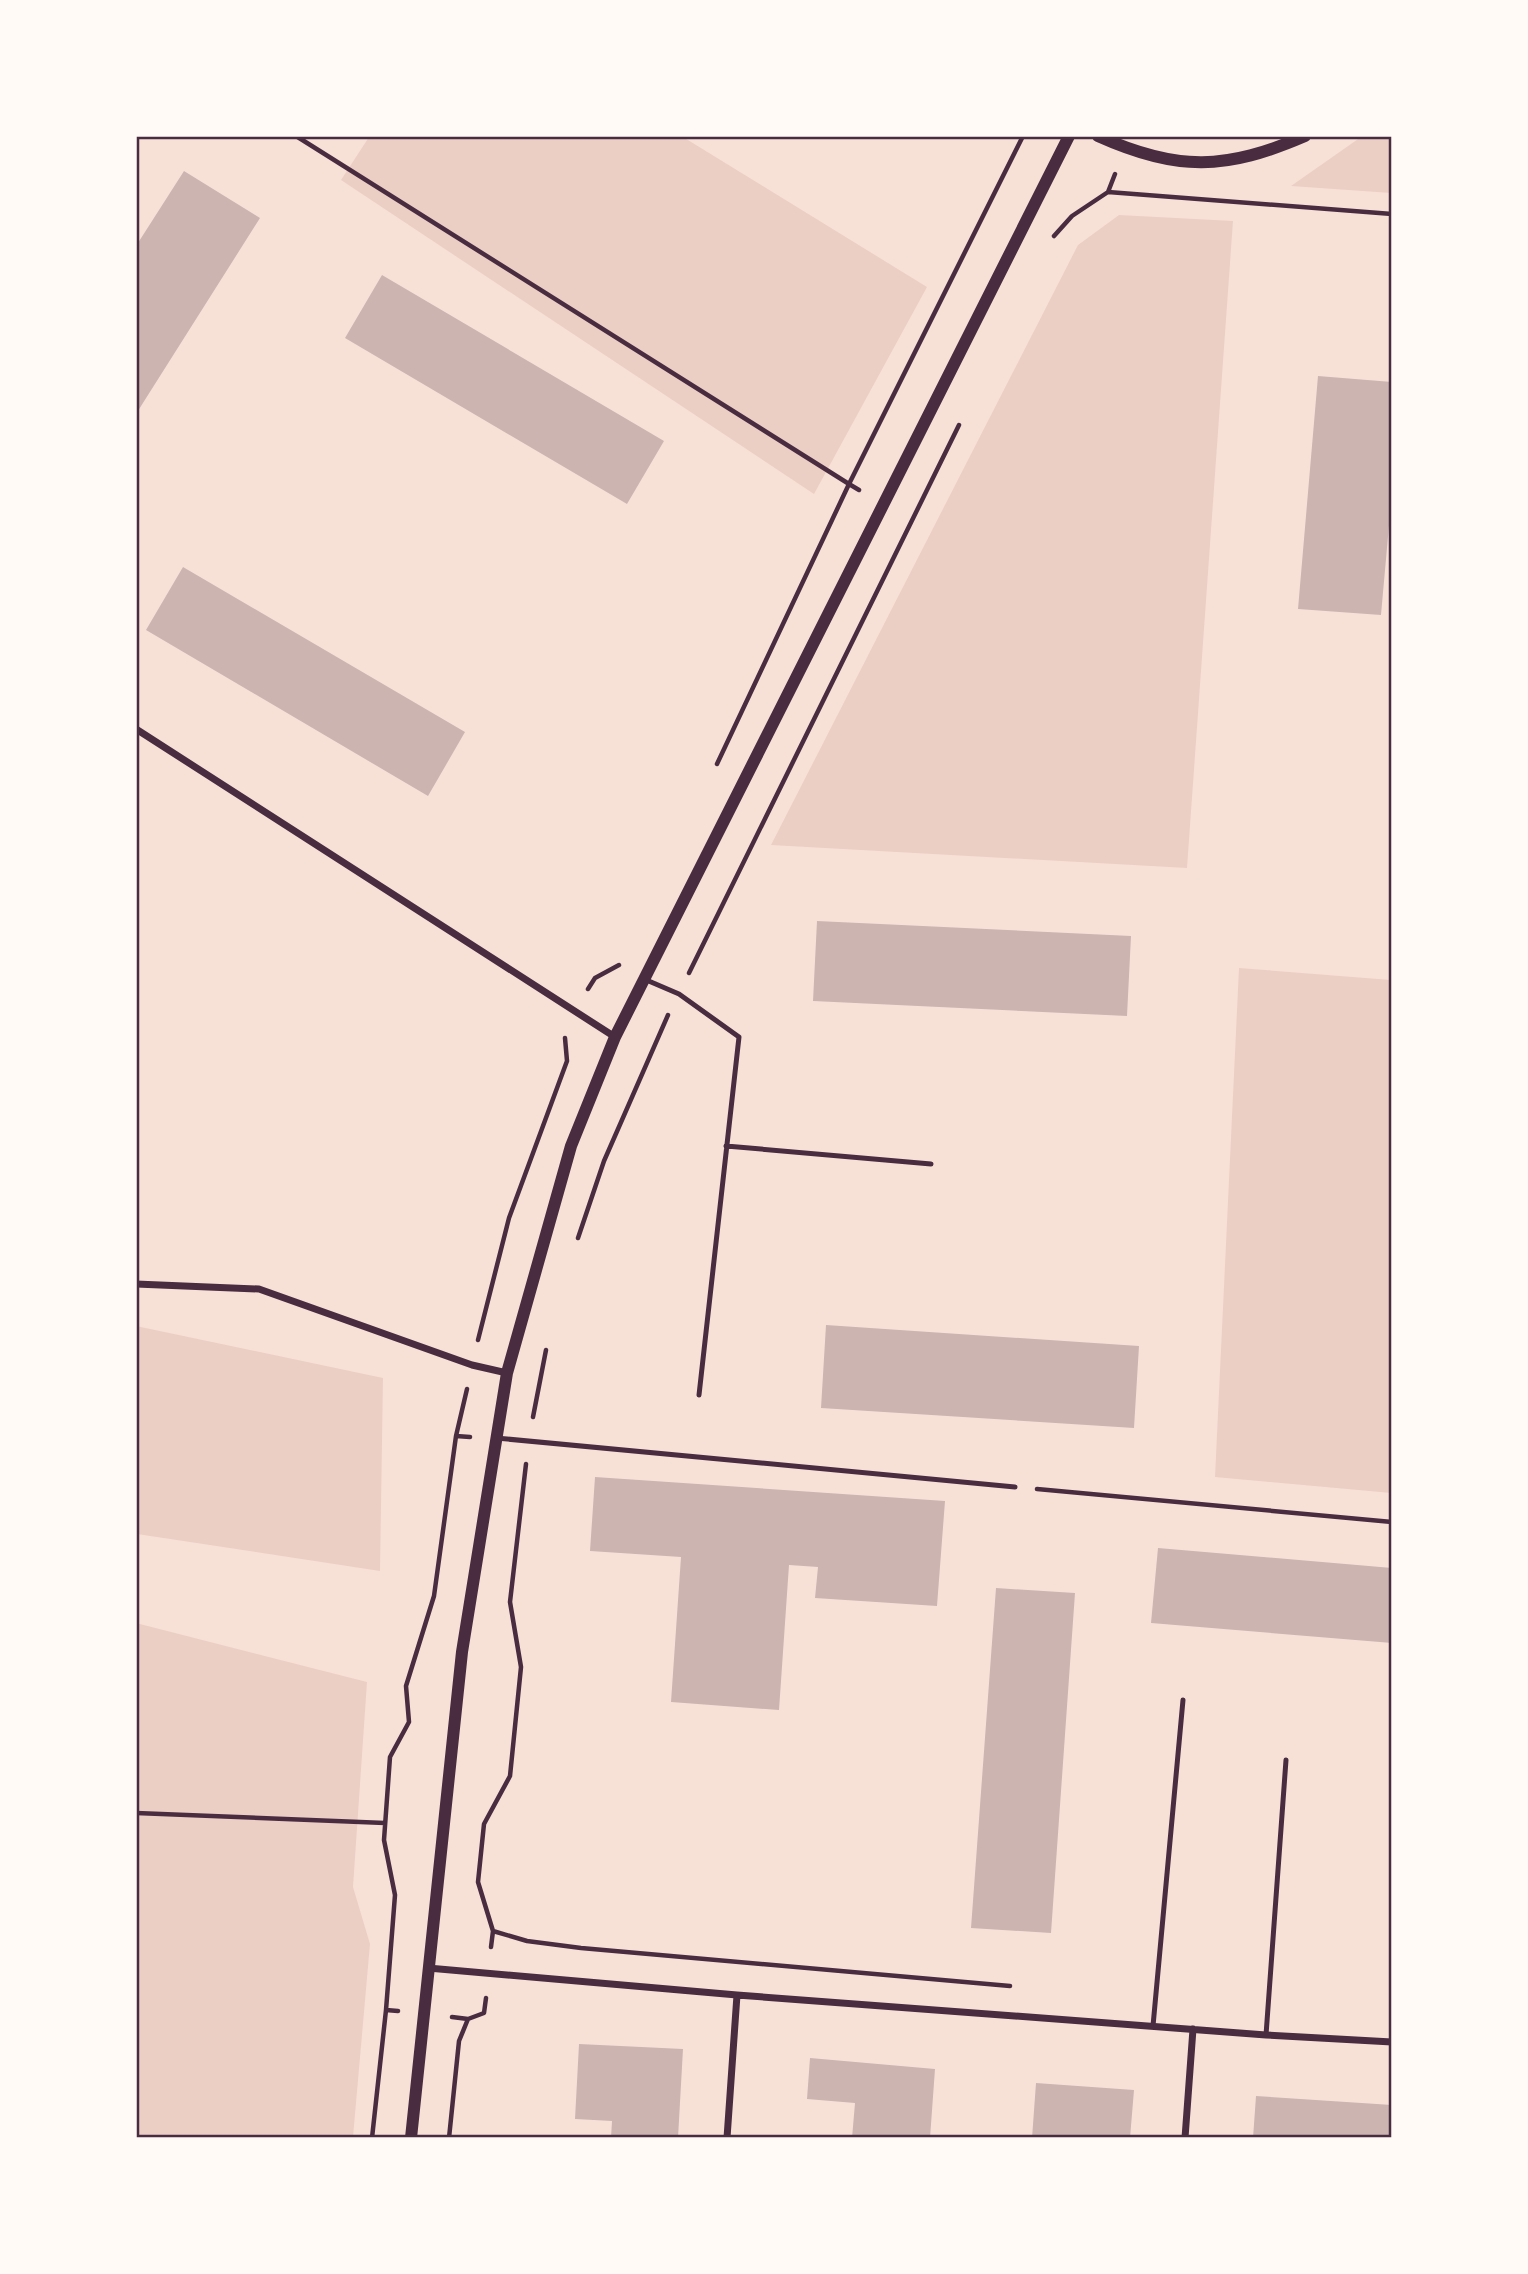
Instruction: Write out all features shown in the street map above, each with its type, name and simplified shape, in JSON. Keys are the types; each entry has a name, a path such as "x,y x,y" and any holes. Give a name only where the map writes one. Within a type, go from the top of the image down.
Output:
{"street":[{"path":"411,2137 462,1652 496,1438 507,1373 570,1146 615,1037 643,979 1069,136"},
{"path":"1098,136 1126,149 1176,162 1218,163 1267,153 1305,136"},
{"path":"136,729 615,1037"},
{"path":"136,1284 259,1289 472,1365 507,1373"},
{"path":"428,1968 737,1995 1391,2042"},
{"path":"727,2137 737,1995"},
{"path":"1185,2137 1193,2029"}],"lane":[{"path":"643,979 679,994 739,1037 699,1395"},
{"path":"726,1146 931,1164"},
{"path":"496,1438 1015,1487"},
{"path":"1153,2026 1183,1700"},
{"path":"1266,2035 1286,1760"}],"path":[{"path":"296,136 849,484 1023,136"},
{"path":"1048,248 1054,236 1072,216 1108,192 1126,149"},
{"path":"1108,192 1391,214"},
{"path":"575,1247 604,1161 679,994 964,416"},
{"path":"449,2137 459,2041 468,2019 484,2013 493,1931 478,1882 484,1824 510,1776 521,1667 510,1602 528,1441 547,1348"},
{"path":"386,2010 395,1895 384,1840 390,1757 409,1722 406,1686 434,1596 456,1436 496,1438"},
{"path":"1015,1487 1391,1522"},
{"path":"136,1813 385,1823"},
{"path":"493,1931 527,1941 581,1948 1018,1987"}],"shaded area":[{"path":"369,137 683,137 927,287 814,494 341,180"},
{"path":"1361,137 1391,137 1391,193 1291,186"},
{"path":"1119,215 1233,221 1187,868 771,845 1078,245"},
{"path":"1239,968 1391,980 1391,1493 1215,1477"},
{"path":"136,1326 383,1378 380,1571 137,1534"},
{"path":"136,1623 367,1682 353,1887 370,1944 353,2137 137,2137"}],"building":[{"path":"184,171 260,218 136,414 136,246"},
{"path":"382,275 664,441 627,504 345,338"},
{"path":"1318,376 1392,382 1392,492 1381,615 1298,609"},
{"path":"183,567 465,732 428,796 146,630"},
{"path":"817,921 1131,936 1127,1016 813,1001"},
{"path":"826,1325 1139,1346 1134,1428 821,1408"},
{"path":"595,1477 945,1501 937,1606 815,1598 818,1567 789,1565 779,1710 671,1702 681,1557 590,1551"},
{"path":"1158,1548 1392,1568 1392,1643 1151,1623"},
{"path":"996,1588 1075,1593 1051,1933 971,1928"},
{"path":"579,2044 683,2049 678,2138 611,2138 612,2121 575,2119"},
{"path":"810,2058 935,2069 930,2138 852,2138 855,2103 807,2099"},
{"path":"1036,2083 1134,2090 1130,2138 1032,2138"},
{"path":"1256,2096 1392,2105 1392,2138 1253,2138"}]}
